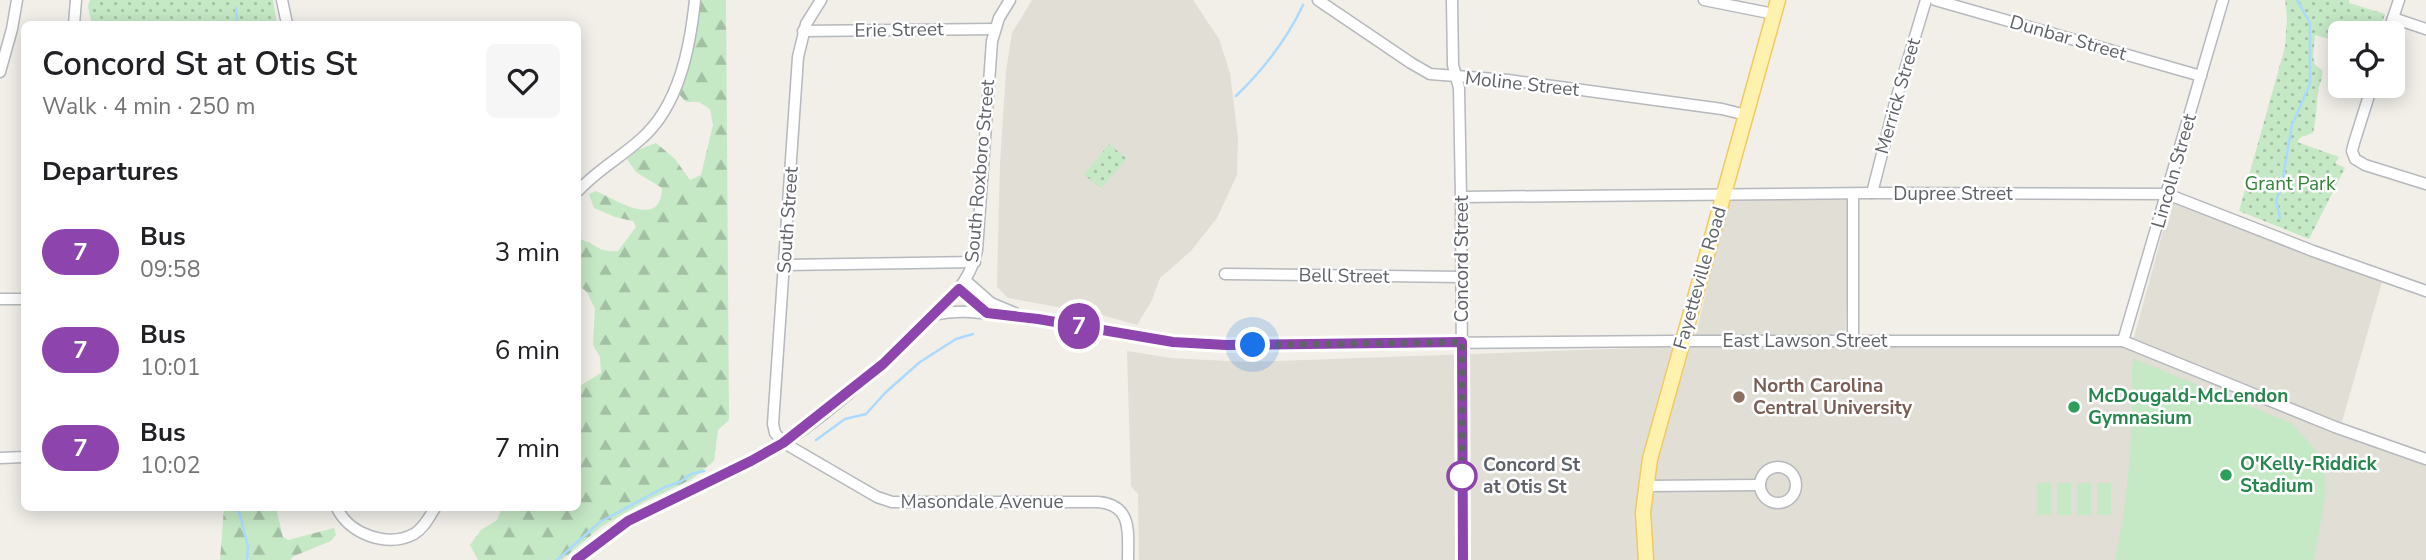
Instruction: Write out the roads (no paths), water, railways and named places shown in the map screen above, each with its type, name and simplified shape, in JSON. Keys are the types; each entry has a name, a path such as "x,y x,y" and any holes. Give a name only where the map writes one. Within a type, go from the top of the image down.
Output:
{"main road":[{"name":"Fayetteville Road","path":"1646,560 1643,512 1650,459 1776,7"}],"street":[{"path":"0,72 17,0"},
{"path":"74,21 76,0"},
{"path":"282,0 286,21"},
{"path":"581,188 603,166 640,140 662,114 680,75 695,0"},
{"name":"South Street","path":"783,443 775,433 773,415 798,57 803,31 821,0"},
{"name":"South Roxboro Street","path":"576,560 628,521 783,443 883,364 962,285 975,262 992,41 1010,0"},
{"name":"Moline Street","path":"1318,0 1430,74 1519,81 1722,109 1746,115"},
{"name":"Concord Street","path":"1452,0 1453,65 1459,88 1463,560"},
{"path":"1704,0 1776,7"},
{"name":"Merrick Street","path":"1872,193 1926,0"},
{"name":"Dunbar Street","path":"1935,0 2201,76"},
{"name":"Lincoln Street","path":"2123,341 2223,0"},
{"path":"2392,21 2399,0"},
{"path":"2393,18 2426,29"},
{"path":"12,29 21,30"},
{"name":"Erie Street","path":"803,31 995,29"},
{"path":"2368,98 2354,144 2353,154 2359,163 2426,184"},
{"name":"Dupree Street","path":"1461,197 1872,193 2167,194 2313,251 2426,291"},
{"path":"1853,194 1853,341"},
{"path":"785,265 975,262"},
{"name":"Bell Street","path":"1225,274 1462,277"},
{"path":"962,285 987,313"},
{"name":"East Lawson Street","path":"962,285 994,304 1038,319"},
{"path":"0,299 21,299"},
{"name":"East Lawson Street","path":"933,315 962,310 1038,319 1198,345 2123,341 2335,427 2426,459"},
{"name":"Masondale Avenue","path":"783,443 877,497 892,502 1114,505 1125,517 1128,560"},
{"path":"0,458 21,457"},
{"path":"1646,486 1760,485"},
{"path":"339,511 346,522 359,533 392,538 405,537 420,529 433,511"}],"waterway":[{"path":"2280,218 2276,200 2281,189 2292,125 2310,84 2310,23 2297,0"},
{"path":"1236,96 1274,54 1303,5"},
{"path":"236,8 237,21"},
{"path":"816,440 845,419 866,414 920,362 956,339 973,334"},
{"path":"557,560 600,522 691,474 704,471"},
{"path":"239,511 248,546 247,560"}],"place":[{"name":"North Carolina Central University","path":"1739,397"},
{"name":"McDougald-McLendon Gymnasium","path":"2074,407"},
{"name":"O'Kelly-Riddick Stadium","path":"2226,475"},
{"name":"Concord St at Otis St","path":"1462,476"}],"park label":[{"name":"Grant Park","path":"2290,184"}]}
